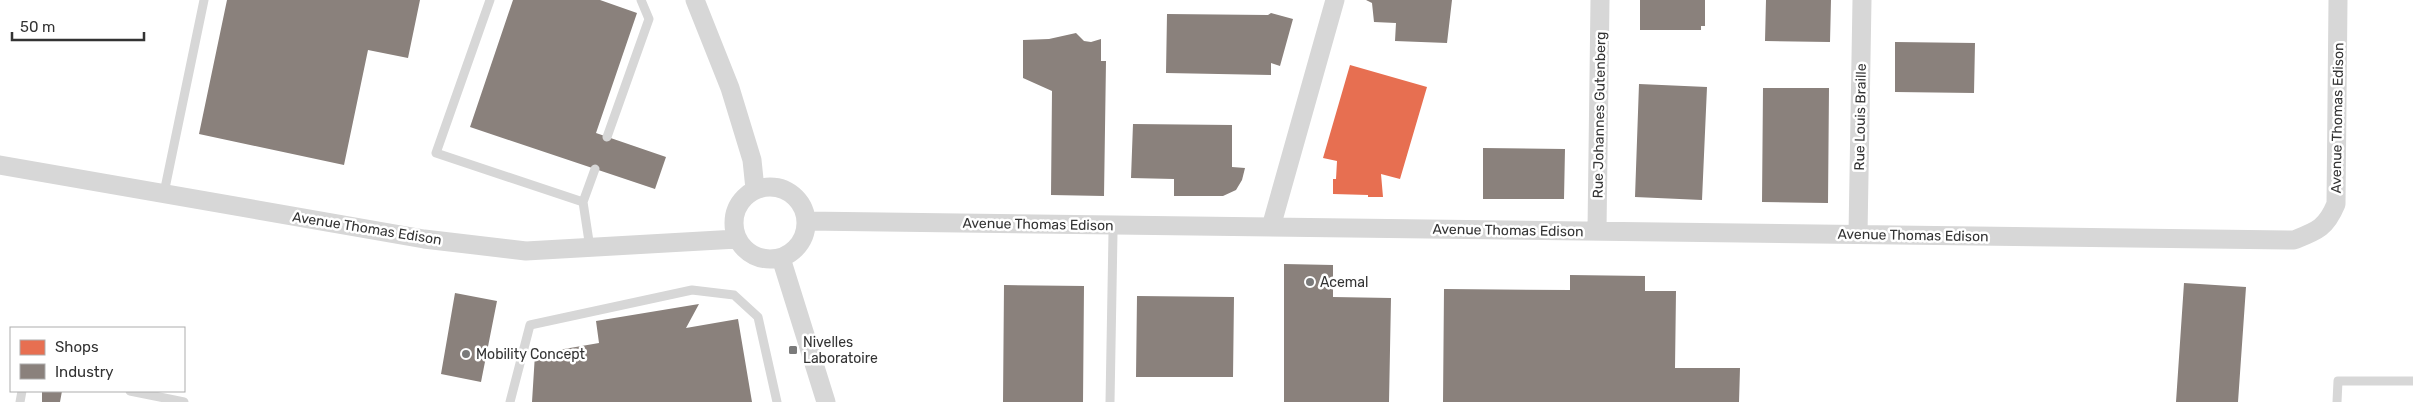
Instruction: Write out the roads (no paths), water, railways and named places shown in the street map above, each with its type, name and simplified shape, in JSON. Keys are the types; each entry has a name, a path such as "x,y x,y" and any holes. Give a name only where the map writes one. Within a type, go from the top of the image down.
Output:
{"street":[{"path":"695,0 730,88 752,160 755,189"},
{"path":"1270,228 1335,0"},
{"name":"Rue Johannes Gutenberg","path":"1597,230 1600,0"},
{"name":"Rue Louis Braille","path":"1858,234 1862,0"},
{"name":"Avenue Thomas Edison","path":"806,220 1270,228 1597,230 2294,240 2315,232 2329,221 2336,204 2338,0"},
{"name":"Avenue Thomas Edison","path":"0,165 424,239 526,252 737,239"},
{"path":"766,186 779,187 790,192 800,201 806,220 801,243 792,252 781,258 768,259 755,256 744,249 737,239 733,218 737,206 744,196 755,189 766,186"},
{"path":"781,258 826,402"}],"lane":[{"path":"164,193 204,0"},
{"path":"490,0 436,153 583,202"},
{"path":"607,137 650,19 642,0"},
{"path":"590,248 583,202 596,169"},
{"path":"1110,402 1112,233"},
{"path":"510,402 530,325 692,290 734,296 758,317 776,386 777,402"},
{"path":"2338,402 2338,381 2413,381"},
{"path":"135,392 184,402"}],"place":[{"name":"Acemal","path":"1310,282"},
{"name":"Nivelles Laboratoire","path":"793,350"},
{"name":"Mobility Concept","path":"466,354"}]}
